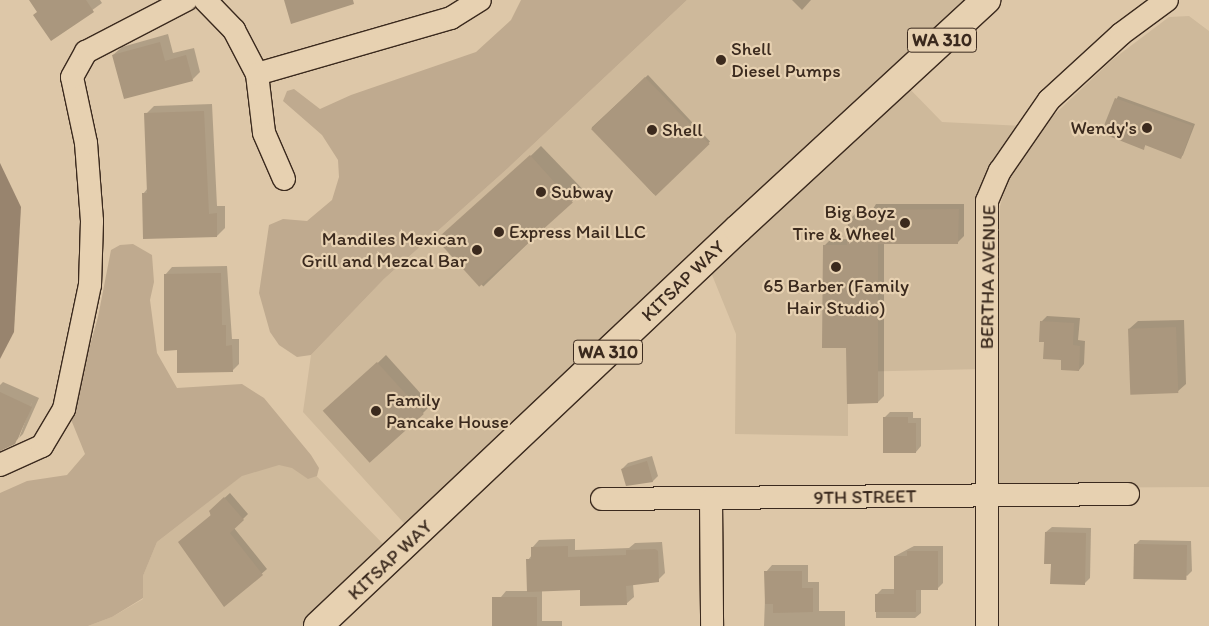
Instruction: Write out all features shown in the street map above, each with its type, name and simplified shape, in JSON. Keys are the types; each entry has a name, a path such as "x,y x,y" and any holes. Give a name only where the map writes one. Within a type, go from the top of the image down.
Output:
{"main road":[{"name":"KITSAP WAY","path":"318,626 744,222 986,0"}],"street":[{"path":"0,465 42,446 64,409 90,285 92,221 86,143 72,77 86,52 186,0"},
{"path":"205,0 234,30 257,74 264,133 284,179"},
{"path":"257,74 451,18 480,0"},
{"name":"BERTHA AVENUE","path":"987,626 987,201 1000,170 1049,100 1121,34 1167,0"},
{"name":"9TH STREET","path":"602,499 711,500 1128,494"},
{"path":"711,500 712,626"}],"shaded area":[{"path":"521,0 687,0 507,169 384,279 311,355 297,357 279,345 270,332 259,293 269,225 283,219 307,221 332,200 339,177 338,160 322,135 283,101 287,91 294,89 320,109 351,95 476,52 511,20"},
{"path":"687,0 974,0 412,532 303,412 311,355 384,279 507,169"},
{"path":"1189,16 1209,31 1209,487 998,488 1000,206 1008,178 1038,130 1112,60 1169,17"},
{"path":"904,83 942,122 1023,126 995,169 983,369 848,372 848,436 735,434 736,334 708,265"},
{"path":"0,163 21,207 14,332 0,359"},
{"path":"133,244 152,255 154,282 150,300 157,353 177,388 242,384 264,398 311,455 319,468 317,476 308,479 292,468 279,465 242,476 157,542 143,576 143,598 112,617 88,626 0,626 0,493 27,481 67,475 85,454 70,417 98,317 111,250 120,245"},
{"path":"284,443 392,553 310,626 88,626 112,617 143,599 143,576 157,542"}],"building":[{"path":"29,0 86,0 94,12 51,41 33,15 37,12"},
{"path":"284,0 353,0 354,4 291,24"},
{"path":"160,42 165,61 186,55 193,81 124,99 112,55"},
{"path":"645,77 710,144 656,196 591,129"},
{"path":"1115,98 1193,126 1181,159 1145,145 1144,150 1101,133"},
{"path":"204,111 209,214 217,213 217,237 143,239 142,193 147,193 144,113"},
{"path":"530,155 573,203 479,287 436,239"},
{"path":"959,209 958,244 878,244 878,403 847,404 846,348 822,348 823,245 847,245 848,220 869,220 869,210"},
{"path":"221,273 222,325 226,325 226,346 232,345 233,372 177,373 177,350 164,351 164,274"},
{"path":"1040,321 1074,323 1073,345 1080,346 1079,371 1061,370 1061,360 1043,359 1044,342 1039,342"},
{"path":"1176,327 1178,393 1130,395 1128,329"},
{"path":"377,362 424,414 370,463 323,411"},
{"path":"0,392 32,407 15,444 0,451"},
{"path":"883,417 908,417 908,423 916,423 916,453 883,453"},
{"path":"647,461 653,482 626,486 621,469"},
{"path":"224,497 244,520 230,533 263,575 224,607 178,542 211,515 209,511"},
{"path":"1045,532 1086,533 1085,585 1050,584 1051,564 1044,564"},
{"path":"1134,544 1187,545 1186,580 1133,579"},
{"path":"568,546 568,557 626,555 626,550 655,549 658,551 659,582 626,586 627,605 580,606 580,590 527,592 526,559 531,559 531,547"},
{"path":"907,551 938,551 938,590 916,590 916,612 875,612 875,594 894,594 894,556 907,556"},
{"path":"764,571 802,571 802,588 813,588 813,612 773,613 773,604 765,604"},
{"path":"492,597 537,597 537,626 492,626"}],"place":[{"name":"Shell Diesel Pumps","path":"721,60"},
{"name":"Wendy's","path":"1147,128"},
{"name":"Shell","path":"652,130"},
{"name":"Subway","path":"541,192"},
{"name":"Big Boyz Tire & Wheel","path":"905,223"},
{"name":"Express Mail LLC","path":"499,232"},
{"name":"Mandiles Mexican Grill and Mezcal Bar","path":"477,250"},
{"name":"65 Barber (Family Hair Studio)","path":"836,267"},
{"name":"Family Pancake House","path":"376,411"}]}
